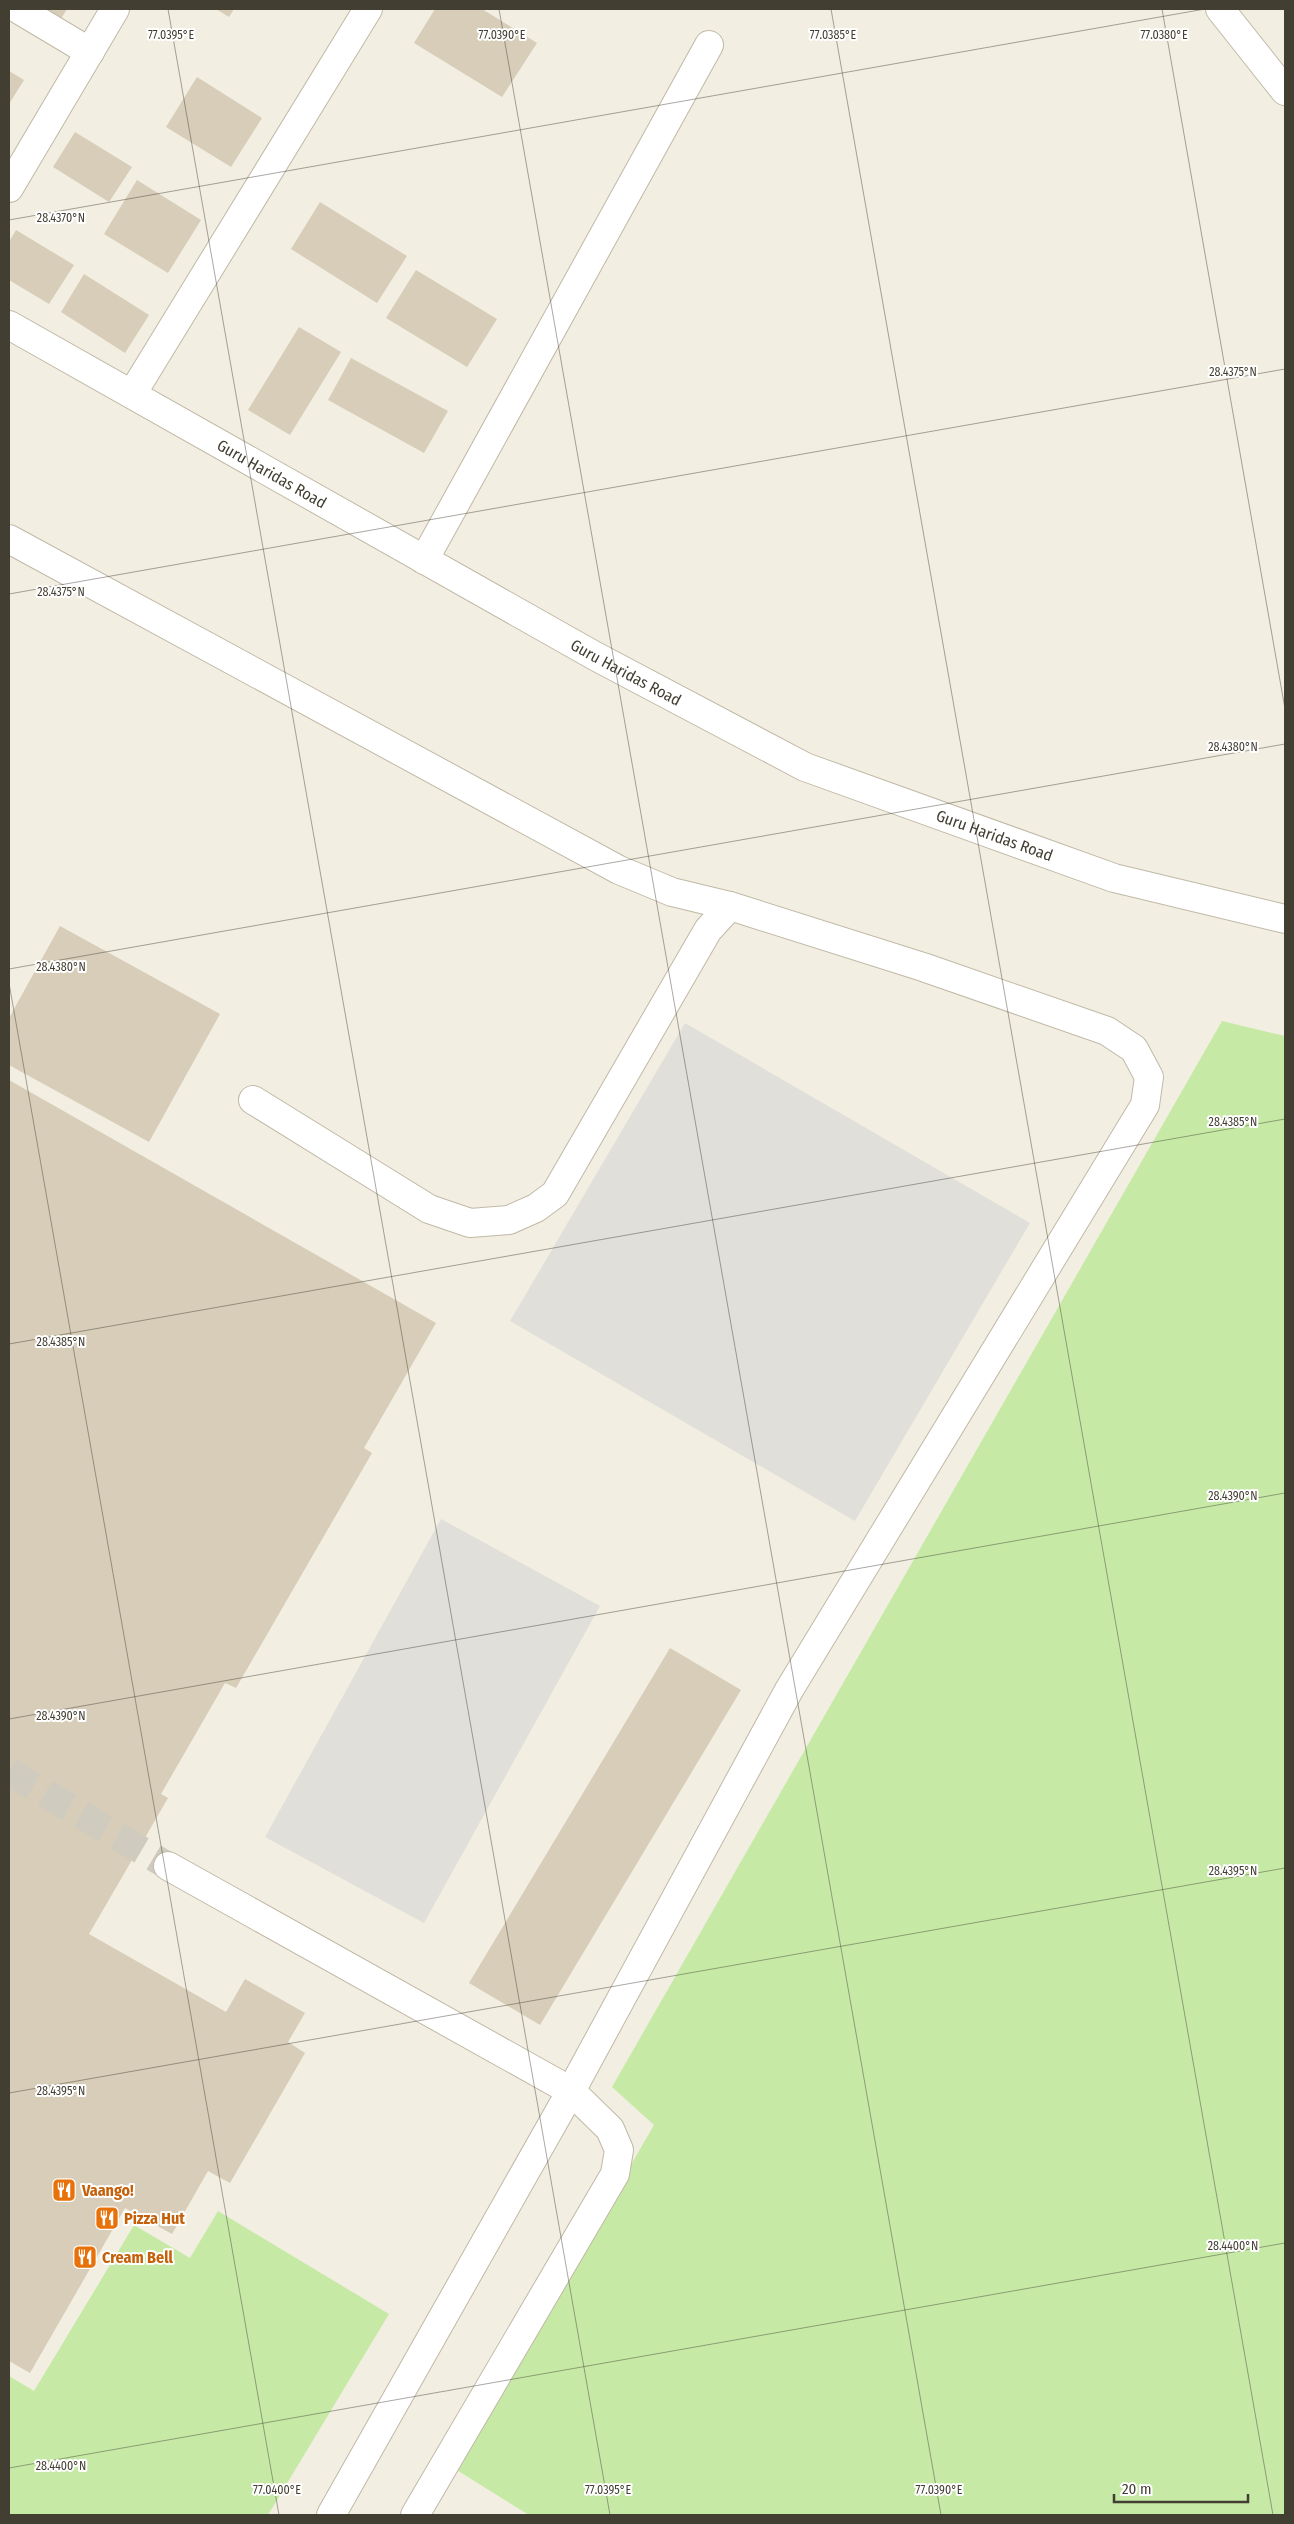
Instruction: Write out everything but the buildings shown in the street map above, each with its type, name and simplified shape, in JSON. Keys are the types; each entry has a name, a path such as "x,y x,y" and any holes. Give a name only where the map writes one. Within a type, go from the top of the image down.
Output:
{"street":[{"path":"18,9 90,52"},
{"path":"9,188 115,9"},
{"path":"132,394 368,9"},
{"path":"1221,9 1285,91"},
{"path":"424,560 709,45"},
{"name":"Guru Haridas Road","path":"9,325 595,656 805,767 1114,878 1285,919"},
{"path":"9,539 620,870 672,892 730,906 923,967 1107,1031 1134,1049 1150,1078 1145,1105 789,1690 571,2091 331,2515"},
{"path":"253,1100 430,1209 470,1223 510,1220 536,1208 555,1194 708,930 730,906"},
{"path":"168,1866 571,2091 610,2129 618,2150 615,2174 415,2515"}],"green space":[{"path":"1222,1021 1285,1036 1285,2515 529,2515 455,2469 654,2125 612,2087"},
{"path":"218,2211 389,2314 268,2515 9,2515 9,2376 34,2391 134,2225 190,2258"}],"shaded area":[{"path":"685,1023 1030,1223 855,1521 510,1321"},
{"path":"441,1519 600,1606 424,1923 265,1837"}],"tunnel":[{"path":"9,1772 168,1866"}],"place":[{"name":"Vaango!","path":"64,2190"},
{"name":"Pizza Hut","path":"107,2218"},
{"name":"Cream Bell","path":"85,2257"}]}
